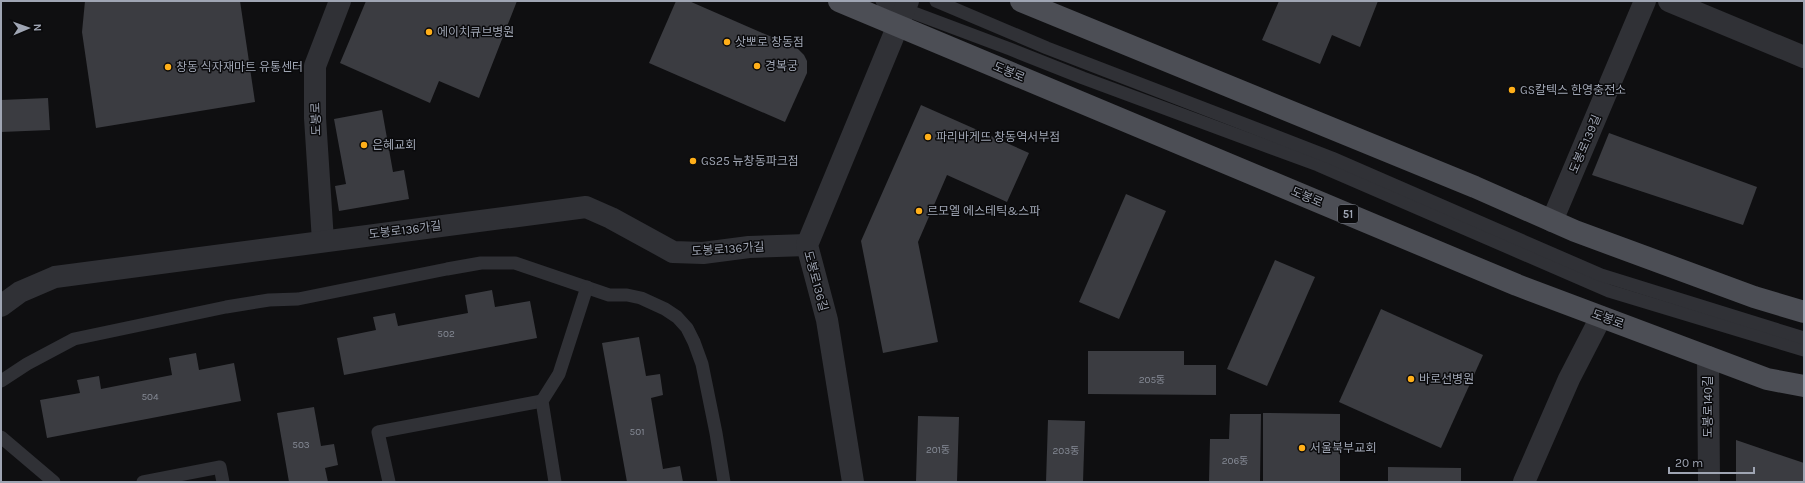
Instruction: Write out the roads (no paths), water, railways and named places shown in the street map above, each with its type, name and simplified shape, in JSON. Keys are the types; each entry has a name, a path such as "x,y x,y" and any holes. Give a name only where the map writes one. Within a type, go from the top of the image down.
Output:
{"main road":[{"name":"도봉로","path":"839,1 904,12 1502,279 1767,379 1804,386"},
{"path":"1021,1 1476,187 1552,221 1754,297 1804,312"}],"street":[{"name":"도봉로","path":"323,241 315,118 315,66 340,1"},
{"name":"도봉로139길","path":"1552,221 1645,1"},
{"path":"1669,1 1804,56"},
{"name":"도봉로136길","path":"853,482 827,320 806,245 904,12"},
{"name":"도봉로136가길","path":"1,306 20,292 55,277 586,207 611,218 672,252 703,253 749,247 806,245"},
{"path":"1524,482 1601,316"},
{"name":"도봉로140길","path":"1708,356 1709,482"}],"lane":[{"path":"882,1 904,12 1318,165 1609,291 1804,350"},
{"path":"936,1 1047,48 1332,158 1601,275 1804,338"},
{"path":"1,381 27,364 74,338 226,307 268,300 298,299 447,268 481,263 515,263 610,295 627,295 641,298 664,309 677,318 687,328 702,364 724,482"},
{"path":"555,482 542,401 559,374 587,287"},
{"path":"389,482 378,432 542,401"},
{"path":"1,438 54,482"},
{"path":"142,482 220,467 223,482"}],"place":[{"name":"에이치큐브병원","path":"429,32"},
{"name":"삿뽀로 창동점","path":"727,42"},
{"name":"경복궁","path":"757,66"},
{"name":"창동 식자재마트 유통센터","path":"168,67"},
{"name":"GS칼텍스 한영충전소","path":"1512,90"},
{"name":"파리바게뜨 창동역서부점","path":"928,137"},
{"name":"은혜교회","path":"364,145"},
{"name":"GS25 뉴창동파크점","path":"693,161"},
{"name":"르모엘 에스테틱&스파","path":"919,211"},
{"name":"바로선병원","path":"1411,379"},
{"name":"서울북부교회","path":"1302,448"}]}
